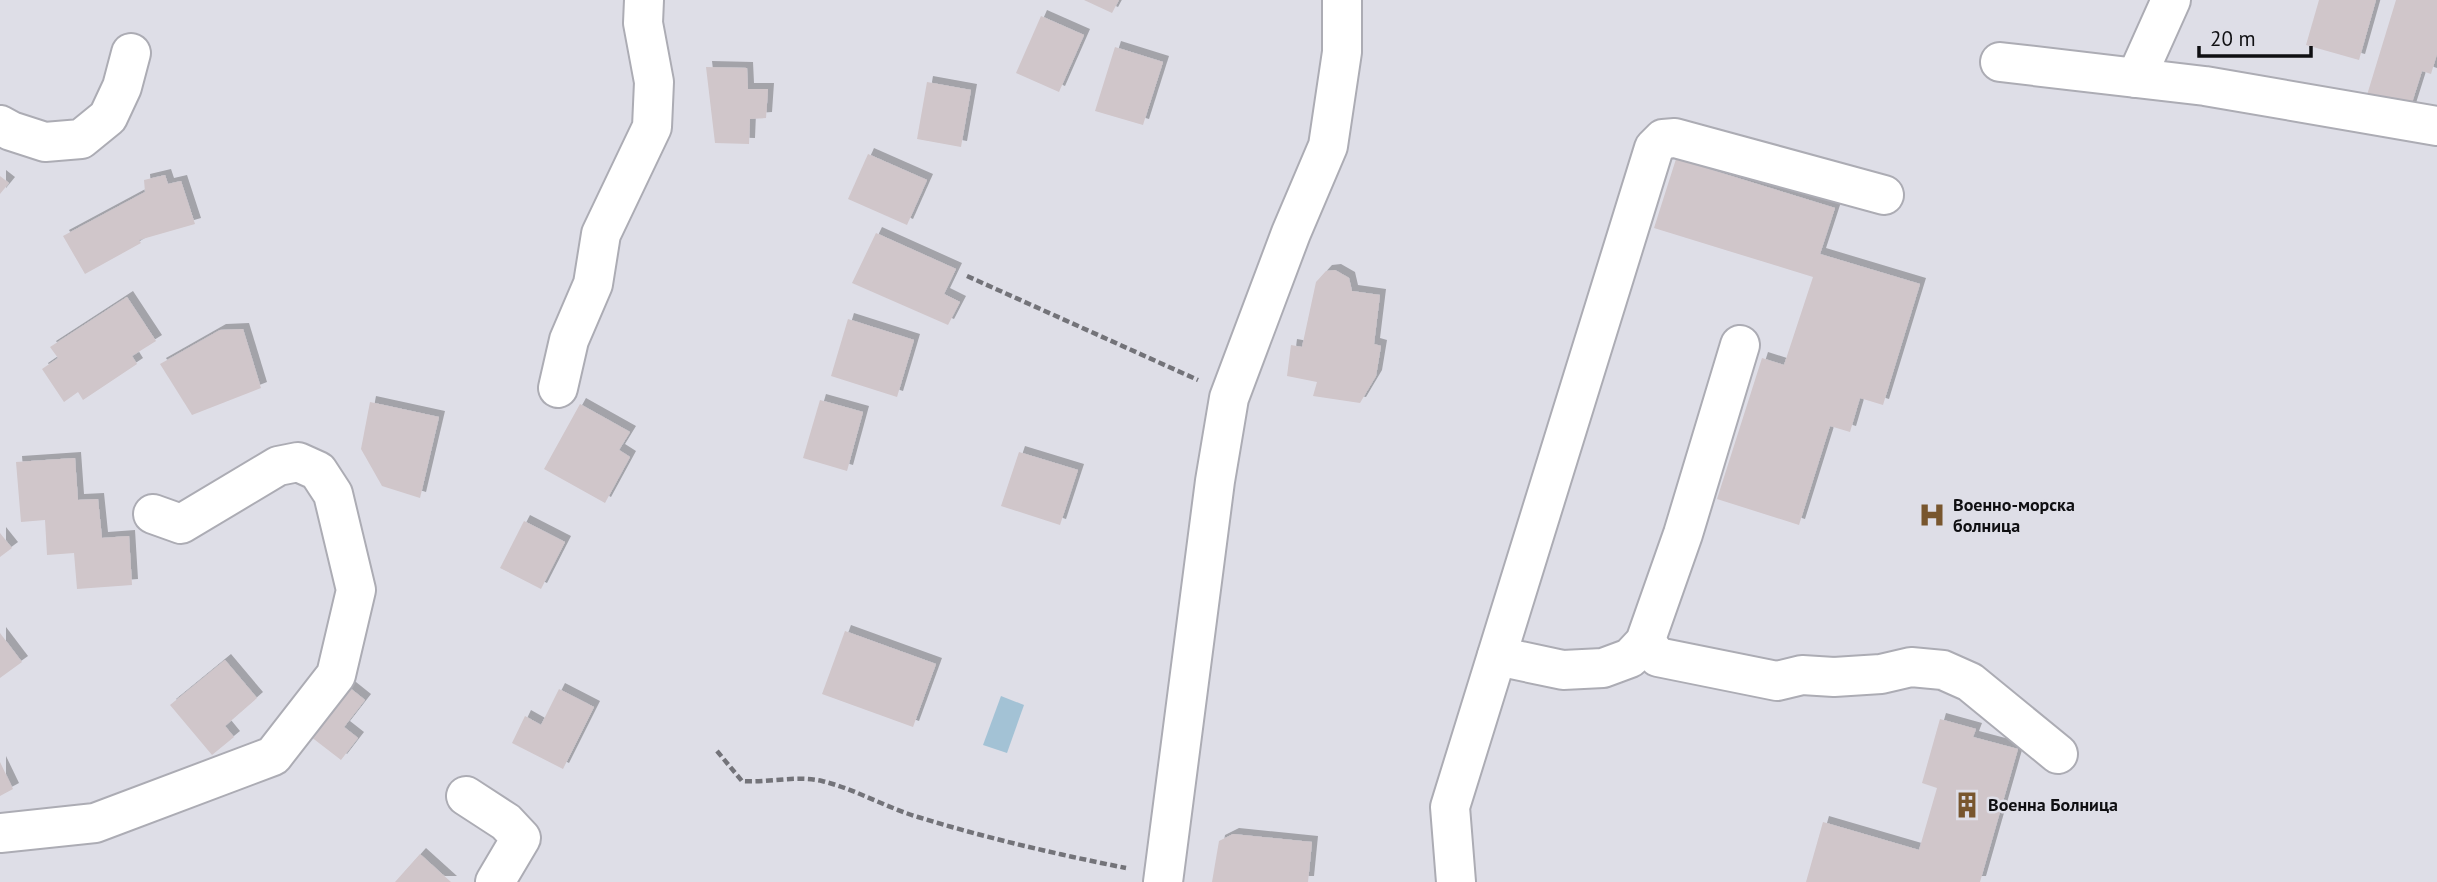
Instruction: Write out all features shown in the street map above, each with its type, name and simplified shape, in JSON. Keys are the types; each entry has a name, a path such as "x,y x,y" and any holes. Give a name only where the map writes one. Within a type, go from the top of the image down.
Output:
{"street":[{"path":"558,388 569,340 593,284 601,234 652,127 654,82 643,23 645,0"},
{"path":"1163,877 1215,481 1229,398 1291,233 1328,146 1342,52 1342,0"},
{"path":"2136,78 2171,0"},
{"path":"0,125 45,142 81,139 108,117 122,87 131,54"},
{"path":"2000,62 2205,86 2437,126"},
{"path":"1456,882 1450,807 1654,148 1663,139 1675,138 1884,195"},
{"path":"1497,656 1563,670 1603,667 1630,658 1645,642 1683,534 1740,345"},
{"path":"0,834 95,823 273,756 336,675 356,590 333,494 318,471 298,462 278,466 181,524 153,514"},
{"path":"1645,642 1658,657 1777,681 1802,675 1834,677 1881,674 1911,667 1943,670 1970,682 2058,754"},
{"path":"466,796 506,822 522,838 495,882"}],"path":[{"path":"967,276 1184,372 1229,398"},
{"path":"717,751 742,781 765,783 796,778 822,781 916,817 1037,849 1163,877"}],"water":[{"path":"1001,696 1024,705 1007,753 983,745"}],"building":[{"path":"1084,0 1119,0 1112,13"},
{"path":"2319,0 2376,0 2359,60 2306,45"},
{"path":"2396,0 2437,0 2437,54 2431,74 2422,71 2410,109 2367,95"},
{"path":"1041,16 1084,35 1059,92 1016,73"},
{"path":"1115,47 1163,62 1143,125 1095,111"},
{"path":"706,67 747,68 748,89 768,89 766,118 750,119 749,144 715,143"},
{"path":"927,82 971,90 961,147 917,139"},
{"path":"868,154 927,180 907,225 848,199"},
{"path":"1676,159 1835,208 1820,254 1920,284 1883,405 1860,398 1850,432 1830,426 1799,525 1717,499 1762,358 1784,365 1813,277 1654,228"},
{"path":"165,175 168,184 181,181 195,224 139,240 141,243 85,274 63,236 145,192 144,180"},
{"path":"0,176 9,183 0,194"},
{"path":"876,233 956,269 944,294 960,302 948,325 852,283"},
{"path":"1335,270 1349,278 1352,291 1380,295 1374,344 1381,346 1376,376 1360,403 1313,396 1317,382 1287,376 1291,345 1302,347 1316,282 1326,271"},
{"path":"127,297 156,341 132,356 137,364 83,400 78,392 64,402 42,369 58,358 50,347"},
{"path":"848,319 914,340 897,397 831,376"},
{"path":"243,329 261,388 192,415 160,364 220,330"},
{"path":"820,400 863,412 847,471 803,458"},
{"path":"370,402 439,417 420,498 382,486 361,449"},
{"path":"580,404 630,432 619,450 630,457 605,503 544,469"},
{"path":"1019,452 1078,470 1060,525 1001,506"},
{"path":"75,458 78,500 98,499 102,538 129,536 132,585 77,589 74,553 47,555 45,520 21,522 16,462"},
{"path":"524,521 565,542 541,589 500,568"},
{"path":"0,533 12,548 0,557"},
{"path":"845,631 936,664 913,727 822,694"},
{"path":"0,633 22,662 0,678"},
{"path":"225,660 257,698 225,726 234,737 212,755 170,705"},
{"path":"345,684 365,700 344,727 358,738 341,760 306,733"},
{"path":"559,689 594,707 563,769 512,743 525,716 541,725"},
{"name":"Военна Болница","path":"1940,719 1976,729 1973,737 2018,749 1980,882 1806,882 1823,822 1919,850 1937,788 1922,783"},
{"path":"0,762 13,789 0,796"},
{"path":"1233,834 1312,842 1308,882 1212,882 1219,841"},
{"path":"420,854 451,882 395,882"}],"place":[{"name":"Военно-морска болница","path":"1932,515"},
{"name":"Военна Болница","path":"1967,805"}]}
